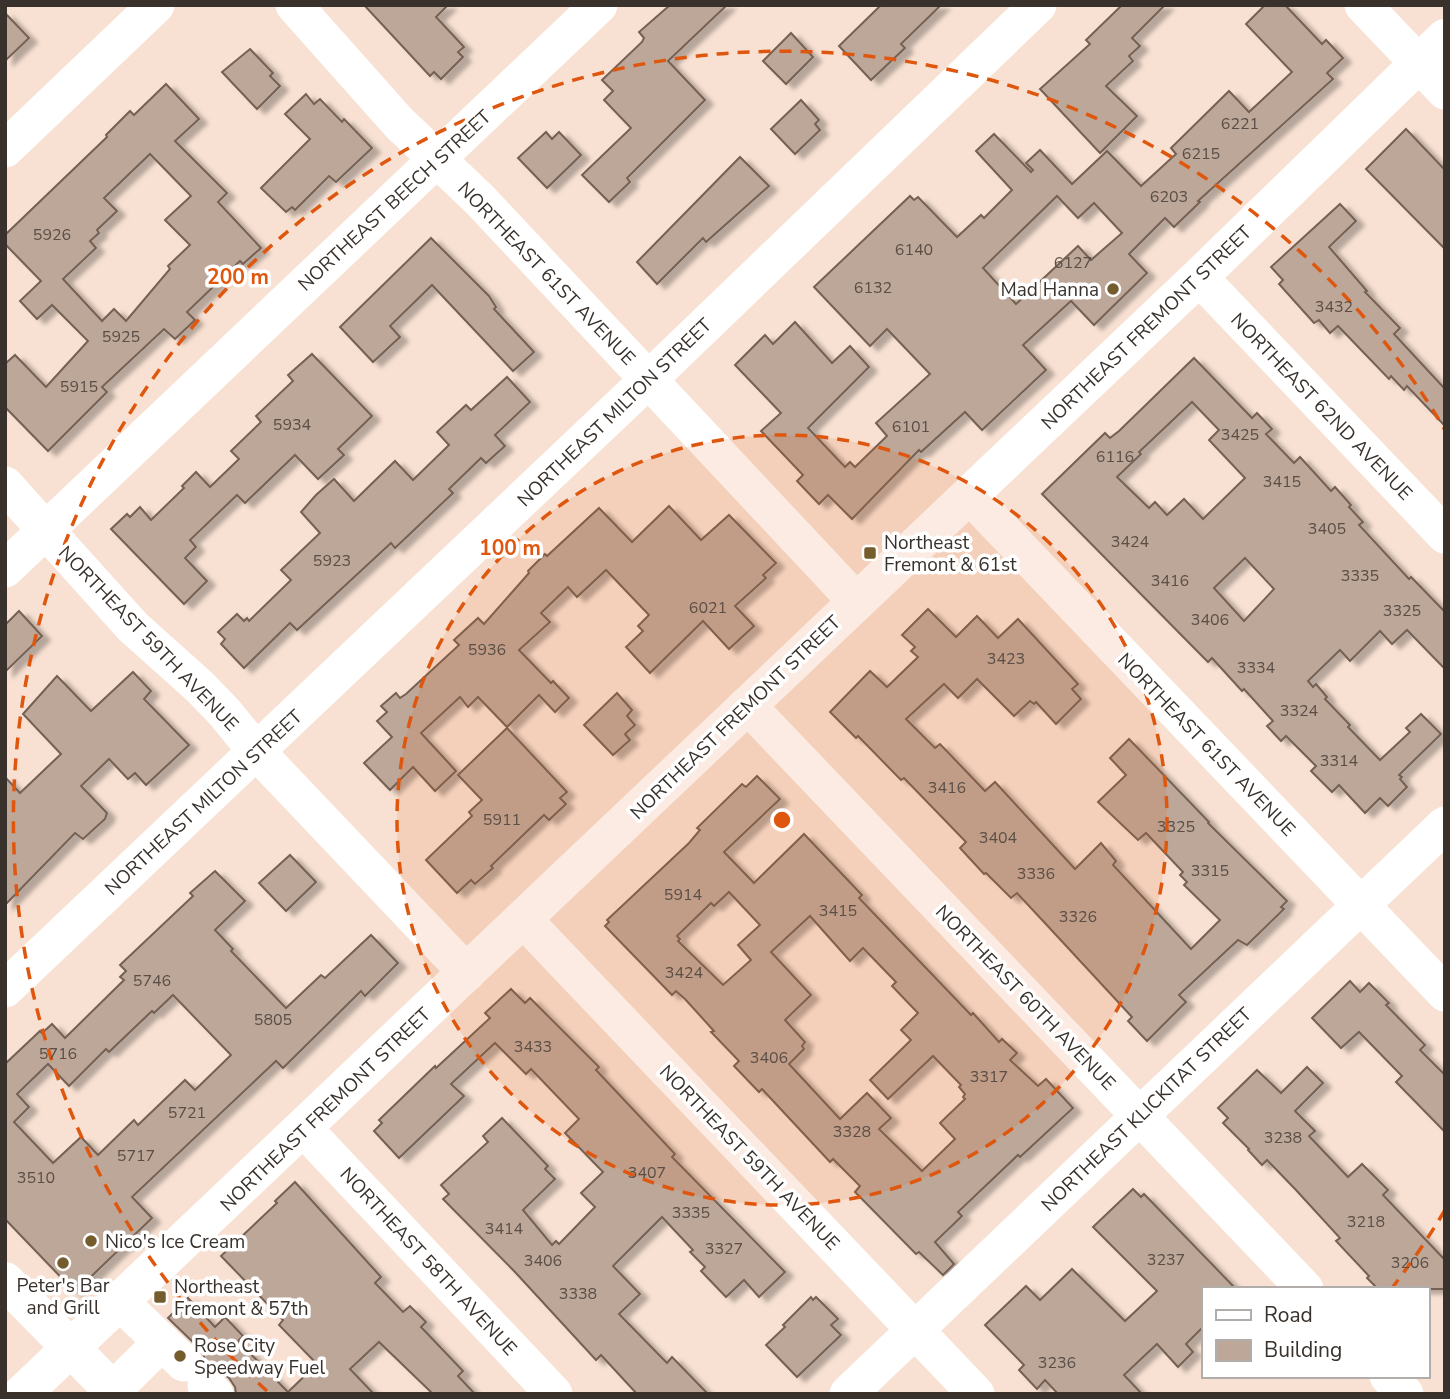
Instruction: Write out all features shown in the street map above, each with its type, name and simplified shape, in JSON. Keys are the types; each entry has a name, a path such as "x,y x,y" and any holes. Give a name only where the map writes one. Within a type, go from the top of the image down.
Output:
{"main road":[{"name":"NORTHEAST FREMONT STREET","path":"25,1393 1199,277 1432,51"},
{"path":"5,1281 114,1392"}],"street":[{"path":"5,149 156,5"},
{"name":"NORTHEAST 61ST AVENUE","path":"294,5 399,123 480,200 857,602"},
{"name":"NORTHEAST BEECH STREET","path":"5,569 599,5"},
{"name":"NORTHEAST MILTON STREET","path":"5,989 648,380 1038,5"},
{"path":"1363,5 1432,51 1445,91"},
{"name":"NORTHEAST 62ND AVENUE","path":"1199,277 1445,535"},
{"name":"NORTHEAST 59TH AVENUE","path":"5,485 133,626 200,687 256,751 467,973"},
{"name":"NORTHEAST 61ST AVENUE","path":"969,495 1445,993"},
{"name":"NORTHEAST 60TH AVENUE","path":"747,705 1303,1287"},
{"name":"NORTHEAST KLICKITAT STREET","path":"848,1394 1445,825"},
{"name":"NORTHEAST 59TH AVENUE","path":"523,919 976,1394"},
{"name":"NORTHEAST 58TH AVENUE","path":"304,1129 554,1394"},
{"path":"121,1303 192,1371"},
{"path":"114,1392 192,1371"},
{"path":"1390,1378 1405,1394"}],"building":[{"path":"364,5 448,5 436,17 464,47 458,52 463,57 441,79 434,72 430,76"},
{"path":"670,5 727,5 668,61 705,100 627,178 630,182 609,202 582,175 631,128 604,100 613,91 602,80 642,42 644,38 639,32"},
{"path":"881,5 941,5 901,44 905,48 871,80 839,46"},
{"path":"1122,5 1165,5 1132,38 1140,46 1129,56 1133,61 1106,86 1137,116 1100,153 1040,89 1090,44 1086,40"},
{"path":"1265,5 1285,5 1322,44 1326,40 1343,58 1327,73 1333,79 1198,201 1200,202 1174,227 1165,218 1129,254 1147,273 1094,325 1071,301 1023,345 1046,370 982,430 965,412 921,452 919,450 852,519 828,495 819,504 797,481 803,475 761,431 781,413 735,365 765,335 773,344 795,322 832,363 850,346 869,367 808,428 845,467 850,462 855,467 887,436 876,423 930,374 887,329 870,346 814,287 910,196 914,200 918,197 957,237 981,215 984,218 1012,190 976,151 994,134 1031,172 1033,170 1026,163 1040,150 1072,184 1107,151 1141,186 1176,154 1171,148 1229,91 1249,112 1292,72 1246,24","holes":["1057,196 1078,218 1094,203 1122,233 1091,260 1078,246 1016,304 983,268"]},
{"path":"5,13 29,38 5,61"},
{"path":"791,33 813,57 786,84 763,61"},
{"path":"250,49 273,73 270,76 280,86 257,109 222,72"},
{"path":"166,84 199,119 175,141 227,193 218,202 261,248 243,264 240,261 187,312 195,320 175,339 164,329 102,387 107,392 48,451 5,407 5,364 15,355 46,387 88,341 52,305 37,319 20,301 41,281 5,244 5,235 107,137 130,111 134,115","holes":["150,154 191,196 165,220 190,245 168,266 170,269 126,321 114,309 102,321 63,279 96,248 90,241 99,233 97,230 117,211 104,198"]},
{"path":"306,94 314,104 320,99 372,148 336,182 329,176 295,210 292,207 286,212 261,188 310,139 285,114"},
{"path":"801,100 819,120 815,124 820,130 795,154 771,129"},
{"path":"1406,129 1445,170 1445,249 1366,169"},
{"path":"546,132 552,139 559,132 581,155 547,188 518,158"},
{"path":"740,157 769,186 706,242 703,238 657,284 637,262"},
{"path":"1340,204 1356,221 1329,247 1367,291 1365,292 1400,328 1394,334 1445,389 1445,426 1407,386 1404,390 1391,376 1389,379 1338,326 1330,333 1319,320 1314,323 1279,284 1283,280 1271,267"},
{"path":"431,238 489,296 496,307 494,309 534,352 513,371 432,285 390,326 400,337 373,362 340,327"},
{"path":"312,354 372,416 338,449 344,455 318,479 295,455 245,503 237,495 190,540 196,547 185,558 207,581 184,604 111,529 127,514 130,517 140,507 151,520 184,488 182,486 196,472 210,487 239,459 231,451 261,422 256,416 293,381 288,375"},
{"path":"1194,358 1252,418 1257,413 1272,429 1266,434 1294,463 1300,457 1331,491 1335,487 1363,522 1359,525 1409,579 1411,577 1445,612 1445,669 1407,630 1392,644 1380,631 1350,661 1340,650 1308,681 1313,687 1316,684 1327,697 1325,699 1350,725 1348,727 1380,760 1410,732 1406,728 1421,714 1441,734 1399,775 1407,787 1388,806 1380,798 1365,813 1339,785 1332,792 1311,771 1316,766 1286,736 1281,741 1267,726 1273,721 1244,689 1242,691 1212,658 1208,662 1042,494 1105,433 1110,438","holes":["1192,402 1219,430 1209,440 1245,478 1203,519 1184,499 1167,515 1155,502 1149,508 1117,477 1141,454 1139,452","1245,558 1274,589 1244,621 1214,588"]},
{"path":"507,377 530,402 495,435 505,446 486,463 481,458 449,489 453,493 395,548 391,543 297,630 290,623 244,668 221,644 225,639 218,632 237,614 244,621 247,618 249,621 291,580 281,570 320,533 301,512 316,495 334,479 354,501 395,461 413,480 449,445 437,432 466,405 471,410"},
{"path":"669,506 701,540 729,515 776,563 763,575 766,578 735,606 754,626 729,649 703,621 650,673 626,647 643,631 638,626 649,615 606,570 577,597 568,587 541,613 550,622 519,650 569,698 555,712 539,695 507,727 478,697 468,707 460,697 421,733 456,771 435,791 413,767 390,790 364,763 392,737 377,721 387,712 381,706 396,693 400,698 406,694 459,645 454,640 478,618 484,624 528,571 599,508 632,542"},
{"path":"928,609 956,637 977,616 998,638 1018,619 1078,684 1072,689 1081,699 1056,724 1036,702 1034,704 1030,701 1014,716 977,679 958,698 944,684 906,719 935,748 940,744 985,791 995,782 1075,869 1101,843 1116,861 1113,865 1191,949 1220,920 1184,885 1187,882 1180,875 1183,872 1146,833 1138,840 1098,802 1126,775 1110,758 1129,739 1287,901 1281,907 1284,909 1247,945 1238,940 1179,995 1186,1002 1147,1041 1128,1021 1132,1017 1017,893 1011,898 984,874 960,848 966,842 904,778 901,780 830,712 870,671 887,687 918,657 911,651 915,647 902,635"},
{"path":"19,611 42,636 5,672 5,625"},
{"path":"133,672 151,691 144,699 189,745 146,785 135,773 128,779 109,759 81,786 107,813 105,819 83,839 75,833 5,905 5,777 20,793 61,754 23,714 57,676 91,711"},
{"path":"617,693 632,710 627,716 635,725 625,734 630,740 613,755 584,725"},
{"path":"507,728 567,792 560,798 566,804 549,820 544,815 491,866 493,868 475,884 471,880 457,893 426,860 472,816 469,812 482,800 458,775"},
{"path":"757,776 780,799 724,852 754,883 804,834 862,895 859,898 971,1015 973,1013 999,1042 1002,1039 1017,1053 1010,1060 1038,1086 1046,1079 1073,1108 958,1212 962,1216 935,1242 954,1264 943,1275 919,1252 916,1254 855,1192 860,1186 833,1159 830,1162 762,1089 759,1092 734,1066 739,1061 685,999 676,991 672,995 605,926 609,922 607,920 689,843 700,830 697,828 742,784 746,787","holes":["729,892 760,925 738,945 751,960 723,985 678,941 680,939 677,936 711,903 714,906","810,916 850,961 863,948 896,982 892,986 918,1013 901,1030 911,1040 870,1080 888,1099 933,1056 961,1085 959,1087 965,1094 965,1099 940,1123 955,1139 922,1171 879,1129 891,1118 867,1093 840,1119 789,1064 804,1049 802,1046 805,1042 785,1020 811,995 771,952"]},
{"path":"290,855 316,882 286,911 259,883"},
{"path":"215,871 245,901 215,930 233,949 231,951 286,1008 321,975 325,978 371,935 398,963 365,996 361,991 283,1068 276,1061 132,1197 152,1218 75,1292 5,1219 5,1064 40,1031 42,1033 52,1024 65,1038 124,980 120,977 126,971 120,965 193,896 190,893","holes":["173,995 231,1055 195,1090 185,1080 138,1125 134,1120 98,1155 81,1137 53,1163 14,1122 29,1107 17,1094 48,1064 69,1086 106,1049 109,1052"]},
{"path":"1350,981 1360,992 1369,983 1389,1003 1386,1005 1425,1045 1420,1050 1445,1075 1445,1132 1396,1082 1402,1076 1359,1032 1341,1048 1312,1018"},
{"path":"511,989 525,1003 530,998 599,1067 596,1070 675,1154 672,1157 785,1272 759,1297 744,1280 726,1297 701,1271 705,1267 690,1252 693,1250 662,1217 613,1266 640,1294 619,1314 667,1363 672,1357 708,1394 637,1394 601,1355 596,1360 443,1199 449,1194 441,1185 488,1142 483,1136 502,1118 548,1166 545,1169 555,1179 523,1210 552,1245 556,1241 559,1244 595,1207 581,1193 603,1172 565,1133 579,1119 531,1069 526,1074 495,1043 451,1084 464,1096 399,1158 374,1131 382,1123 379,1120 490,1018 485,1013"},
{"path":"1307,1067 1323,1083 1295,1111 1315,1131 1309,1136 1348,1177 1362,1164 1388,1190 1383,1195 1445,1260 1445,1289 1376,1287 1336,1241 1340,1238 1296,1190 1267,1160 1262,1165 1223,1123 1228,1118 1218,1108 1257,1070 1281,1093"},
{"path":"295,1182 381,1277 375,1283 403,1312 410,1306 426,1322 421,1327 463,1371 458,1376 475,1394 433,1394 379,1342 350,1369 374,1394 236,1394 229,1378 211,1366 204,1366 204,1356 199,1348 168,1318 188,1298 215,1327 225,1317 243,1336 238,1341 288,1392 317,1364 279,1325 283,1320 221,1256 277,1203 275,1201"},
{"path":"1133,1189 1141,1197 1144,1194 1234,1287 1202,1287 1202,1328 1186,1344 1193,1352 1178,1367 1157,1344 1124,1375 1142,1394 1058,1394 1045,1380 1037,1389 1019,1370 1024,1365 985,1325 1026,1286 1040,1300 1072,1269 1125,1321 1157,1291 1093,1227"},
{"path":"811,1297 813,1300 816,1297 838,1319 831,1325 841,1335 797,1377 766,1345"}],"place":[{"name":"Mad Hanna","path":"1113,289"},
{"name":"Northeast Fremont & 61st","path":"870,553"},
{"name":"Nico's Ice Cream","path":"91,1241"},
{"name":"Peter's Bar and Grill","path":"63,1263"},
{"name":"Northeast Fremont & 57th","path":"160,1297"},
{"name":"Rose City Speedway Fuel","path":"180,1356"}]}
